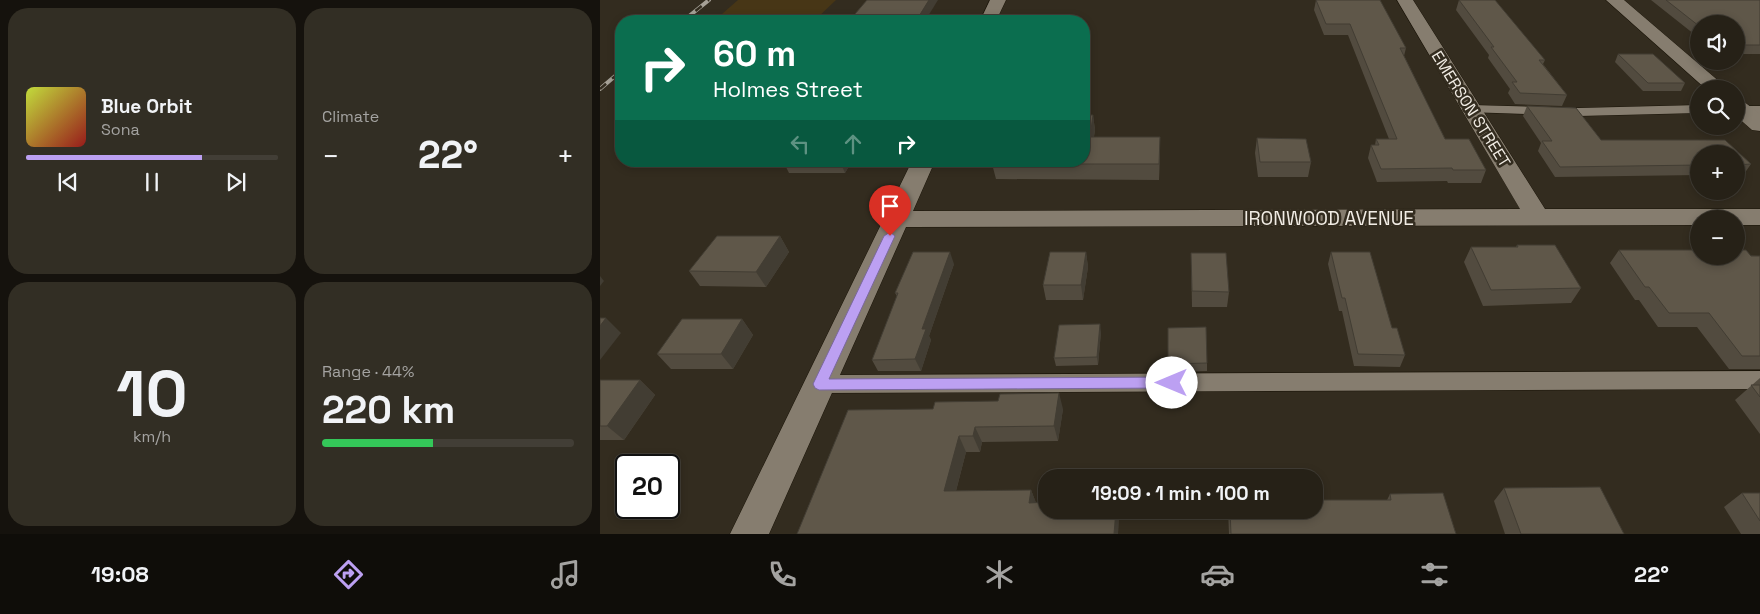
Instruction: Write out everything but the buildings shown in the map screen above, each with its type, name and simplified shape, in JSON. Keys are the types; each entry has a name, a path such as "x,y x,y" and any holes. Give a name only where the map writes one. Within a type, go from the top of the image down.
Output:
{"street":[{"path":"991,15 998,0"},
{"name":"EMERSON STREET","path":"1404,0 1538,218"},
{"path":"1614,0 1707,80"},
{"path":"1745,109 1760,125"},
{"path":"749,534 921,167"},
{"name":"IRONWOOD AVENUE","path":"898,220 1760,217"}],"lane":[{"path":"1472,109 1579,112 1690,109"},
{"path":"819,384 1760,380"}],"shaded area":[{"path":"738,0 836,0 820,15 721,15"}],"railway":[{"path":"690,15 709,0"},
{"path":"600,89 615,76"}],"route":[{"path":"890,236 819,384 1172,383"}]}
